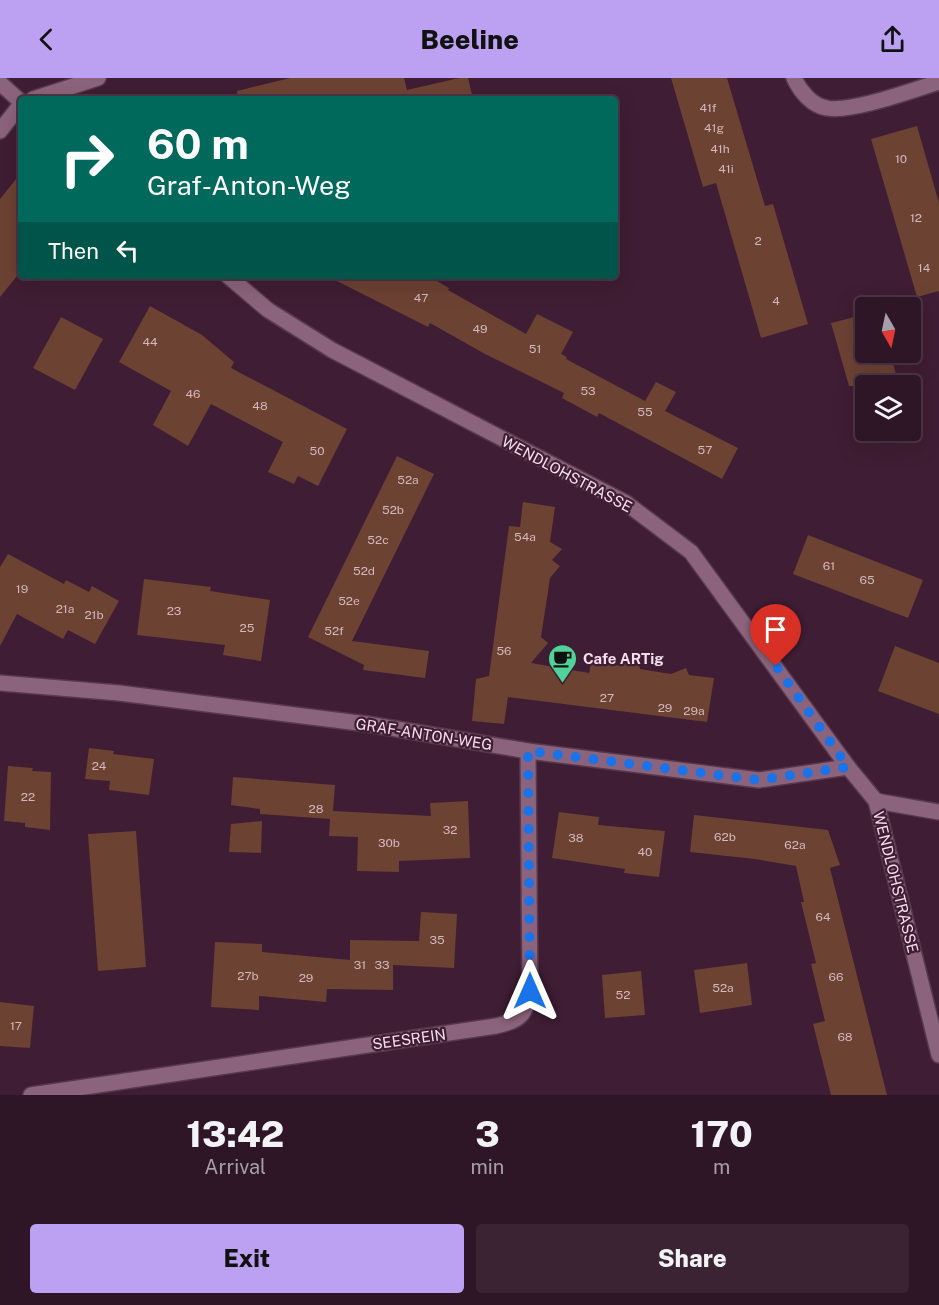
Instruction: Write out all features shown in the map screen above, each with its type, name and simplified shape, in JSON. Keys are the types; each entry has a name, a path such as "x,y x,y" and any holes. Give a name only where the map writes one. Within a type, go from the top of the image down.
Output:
{"street":[{"path":"42,96 98,78"},
{"path":"794,78 808,99 824,108 843,110 939,82"},
{"path":"0,83 18,100"},
{"path":"0,131 18,107"},
{"name":"WENDLOHSTRASSE","path":"232,279 268,310 332,350 626,503 691,552 848,767 876,801 939,1055"},
{"name":"GRAF-ANTON-WEG","path":"0,683 119,693 367,724 528,751 759,780 848,767"},
{"name":"SEESREIN","path":"31,1095 496,1026 512,1022 522,1016 530,991 528,751"},
{"path":"876,801 939,812"}],"building":[{"path":"290,78 404,78 407,90 468,78 472,96 238,96 237,91"},
{"path":"671,78 727,78 765,206 773,204 808,324 761,338 716,183 703,187"},
{"path":"917,126 939,203 939,291 917,297 871,139"},
{"path":"18,177 18,275 0,297 0,199"},
{"path":"333,279 433,279 449,288 448,290 526,334 537,314 573,332 561,354 567,357 566,359 645,401 656,382 676,392 665,411 738,448 722,479 599,413 597,417 562,398 564,393 485,354 430,323 428,327"},
{"path":"150,306 202,335 234,362 231,368 347,429 318,486 298,476 294,484 268,472 283,442 211,404 188,446 153,425 171,391 119,362"},
{"path":"61,317 103,339 75,390 33,368"},
{"path":"855,317 855,363 893,363 896,375 855,375 855,386 849,386 831,323"},
{"path":"397,456 434,474 352,641 429,651 425,678 363,670 364,665 308,637"},
{"path":"523,502 555,507 550,542 562,549 552,560 560,566 550,578 541,637 548,643 531,663 589,673 591,663 610,657 614,666 638,660 640,669 671,674 686,668 689,675 714,678 707,722 508,697 504,724 472,721 476,679 489,676 509,526 520,527"},
{"path":"808,535 923,580 908,618 793,574"},
{"path":"8,554 64,584 66,580 89,592 92,586 119,601 95,644 68,630 63,639 17,614 0,646 0,567"},
{"path":"144,579 211,587 210,591 270,600 261,661 223,655 225,645 137,635"},
{"path":"895,646 939,663 939,714 878,691"},
{"path":"89,748 114,751 113,754 154,759 149,795 109,790 110,781 85,779"},
{"path":"8,766 51,772 50,830 25,827 25,823 4,821"},
{"path":"233,777 335,785 333,811 431,816 430,803 468,801 470,858 399,861 399,872 357,871 358,837 329,836 330,819 260,814 260,809 231,805"},
{"path":"559,812 599,817 598,825 665,831 659,877 624,873 625,869 552,858"},
{"path":"694,815 828,830 840,865 830,868 887,1095 831,1095 813,1024 825,1021 811,964 816,963 801,902 804,902 796,866 690,852"},
{"path":"262,821 261,853 229,852 231,824"},
{"path":"136,831 146,967 98,971 88,834"},
{"path":"421,912 457,914 454,968 393,965 393,990 327,989 326,1002 259,996 259,1010 211,1007 215,942 262,944 262,952 350,960 350,940 419,941"},
{"path":"747,963 752,1005 700,1013 694,970"},
{"path":"641,971 645,1015 605,1018 602,975"},
{"path":"0,1002 34,1006 30,1048 0,1046"}],"place":[{"name":"Cafe ARTig","path":"562,684"}],"route":[{"path":"530,991 528,751 759,780 848,767 776,666"}]}
